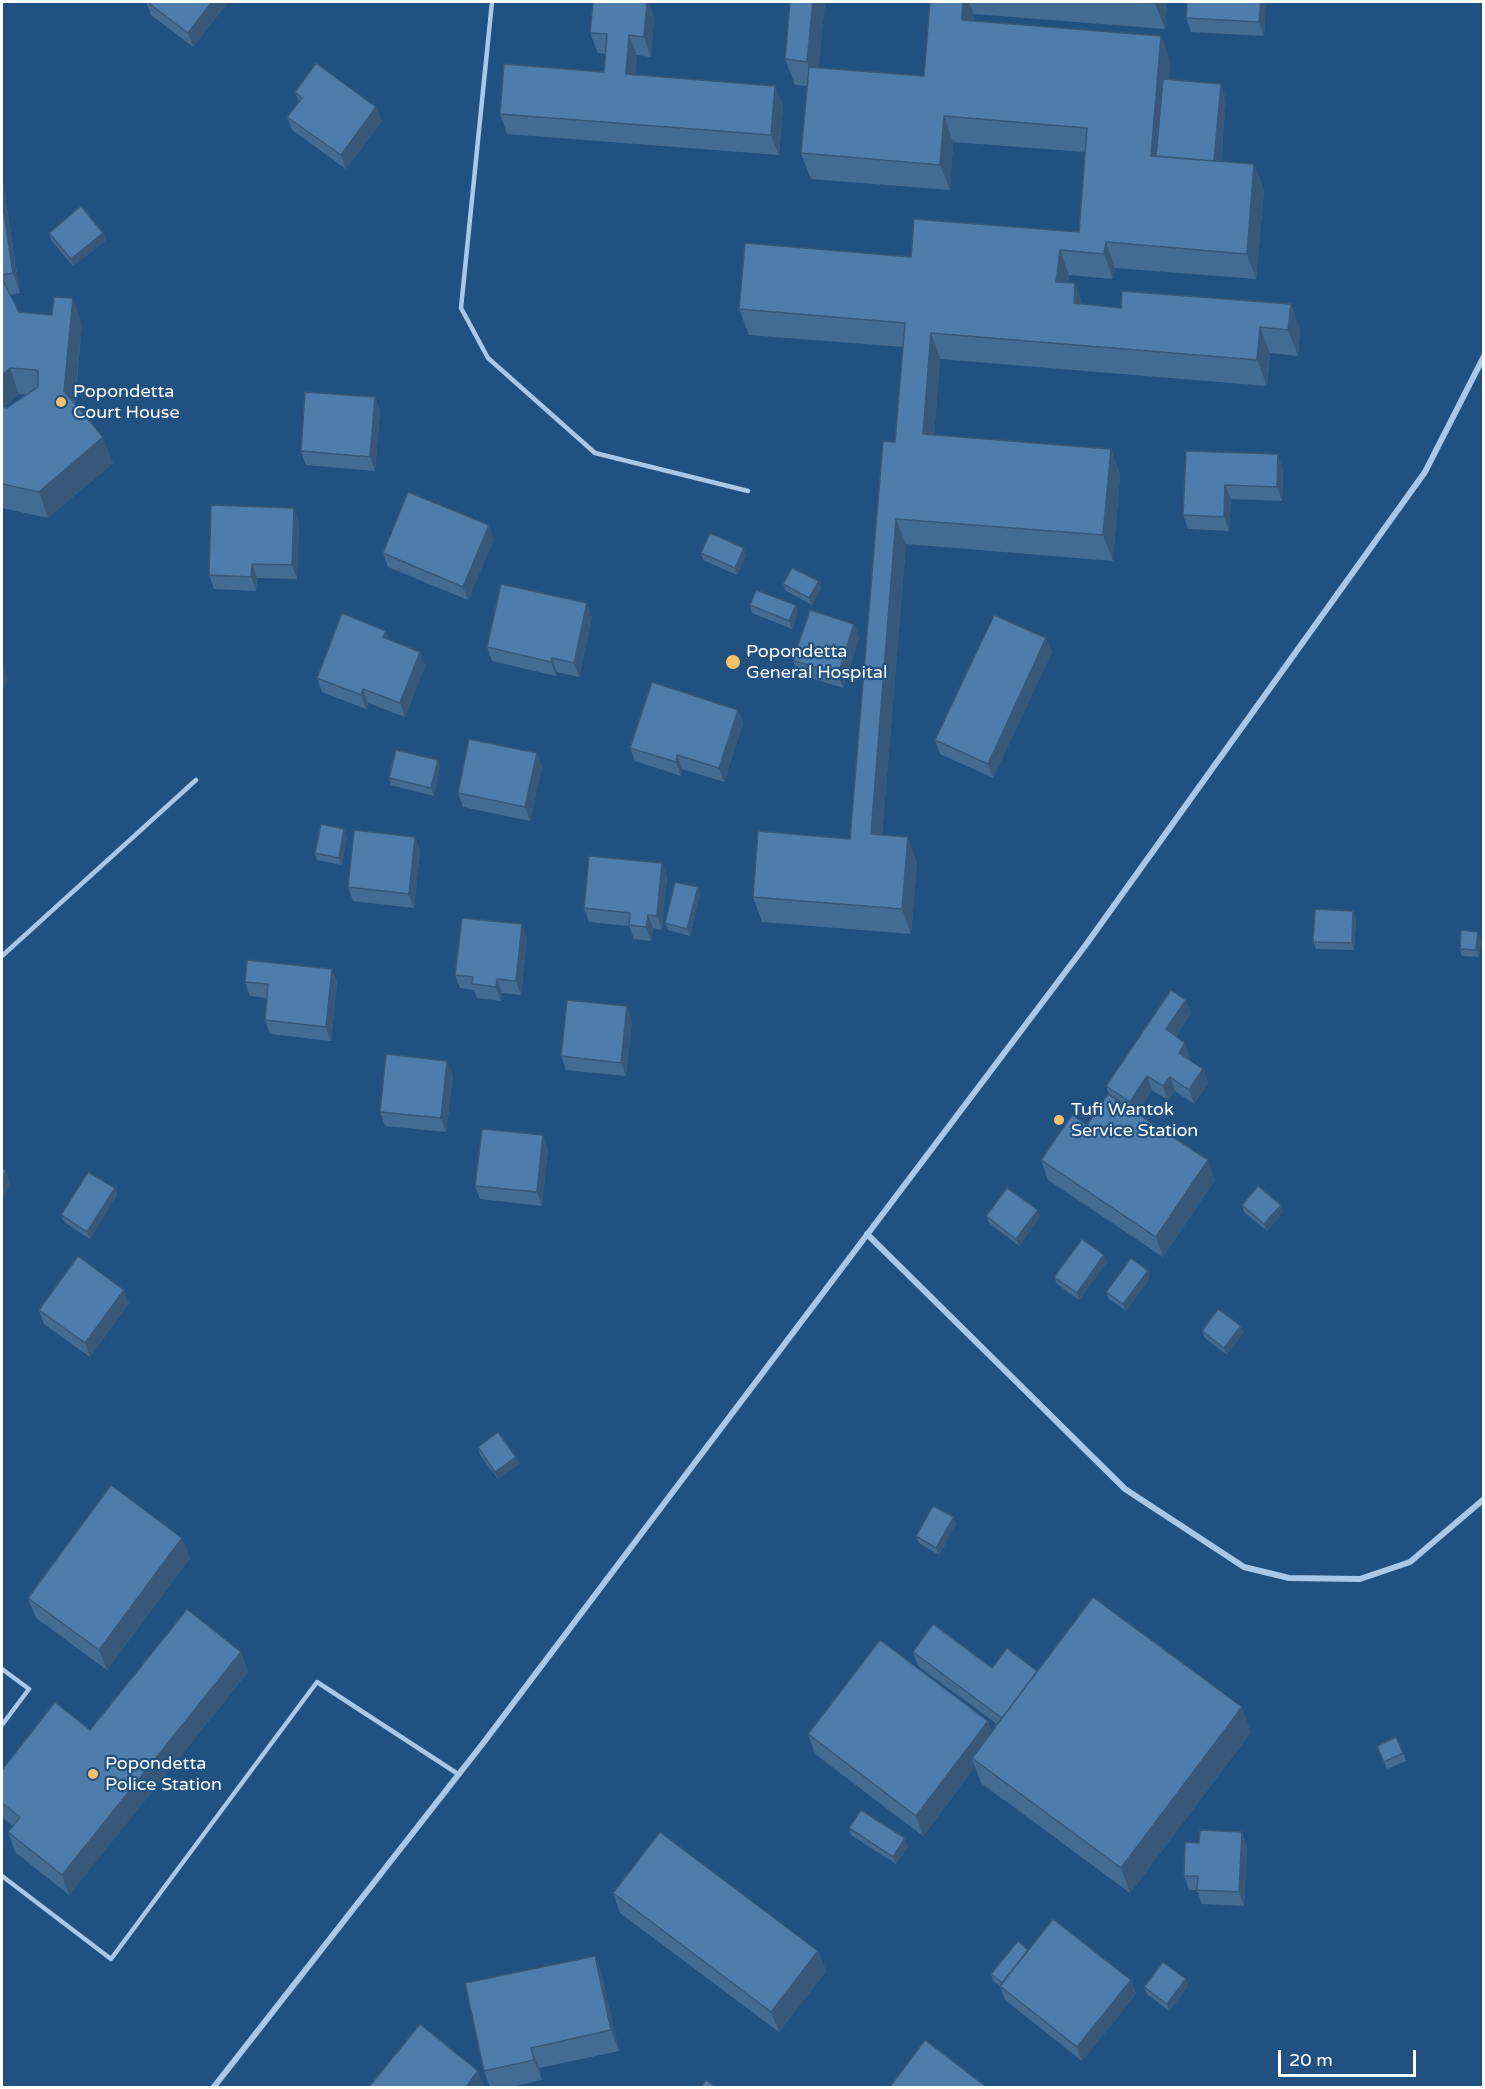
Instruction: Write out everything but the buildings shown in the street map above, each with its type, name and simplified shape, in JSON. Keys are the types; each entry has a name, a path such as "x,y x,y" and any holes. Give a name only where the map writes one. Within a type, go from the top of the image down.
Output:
{"street":[{"path":"213,2088 458,1774 1085,946 1425,472 1484,356"},
{"path":"867,1234 1125,1490 1244,1567 1289,1578 1360,1579 1410,1562 1484,1498"}],"lane":[{"path":"492,2 461,308 488,358 595,453 748,491"},
{"path":"2,956 196,780"},
{"path":"2,1669 29,1689 2,1725"},
{"path":"2,1876 111,1959 317,1682 458,1774"}],"place":[{"name":"Popondetta Court House","path":"61,402"},
{"name":"Popondetta General Hospital","path":"733,662"},
{"name":"Tufi Wantok Service Station","path":"1059,1120"},
{"name":"Popondetta Police Station","path":"93,1774"}]}
